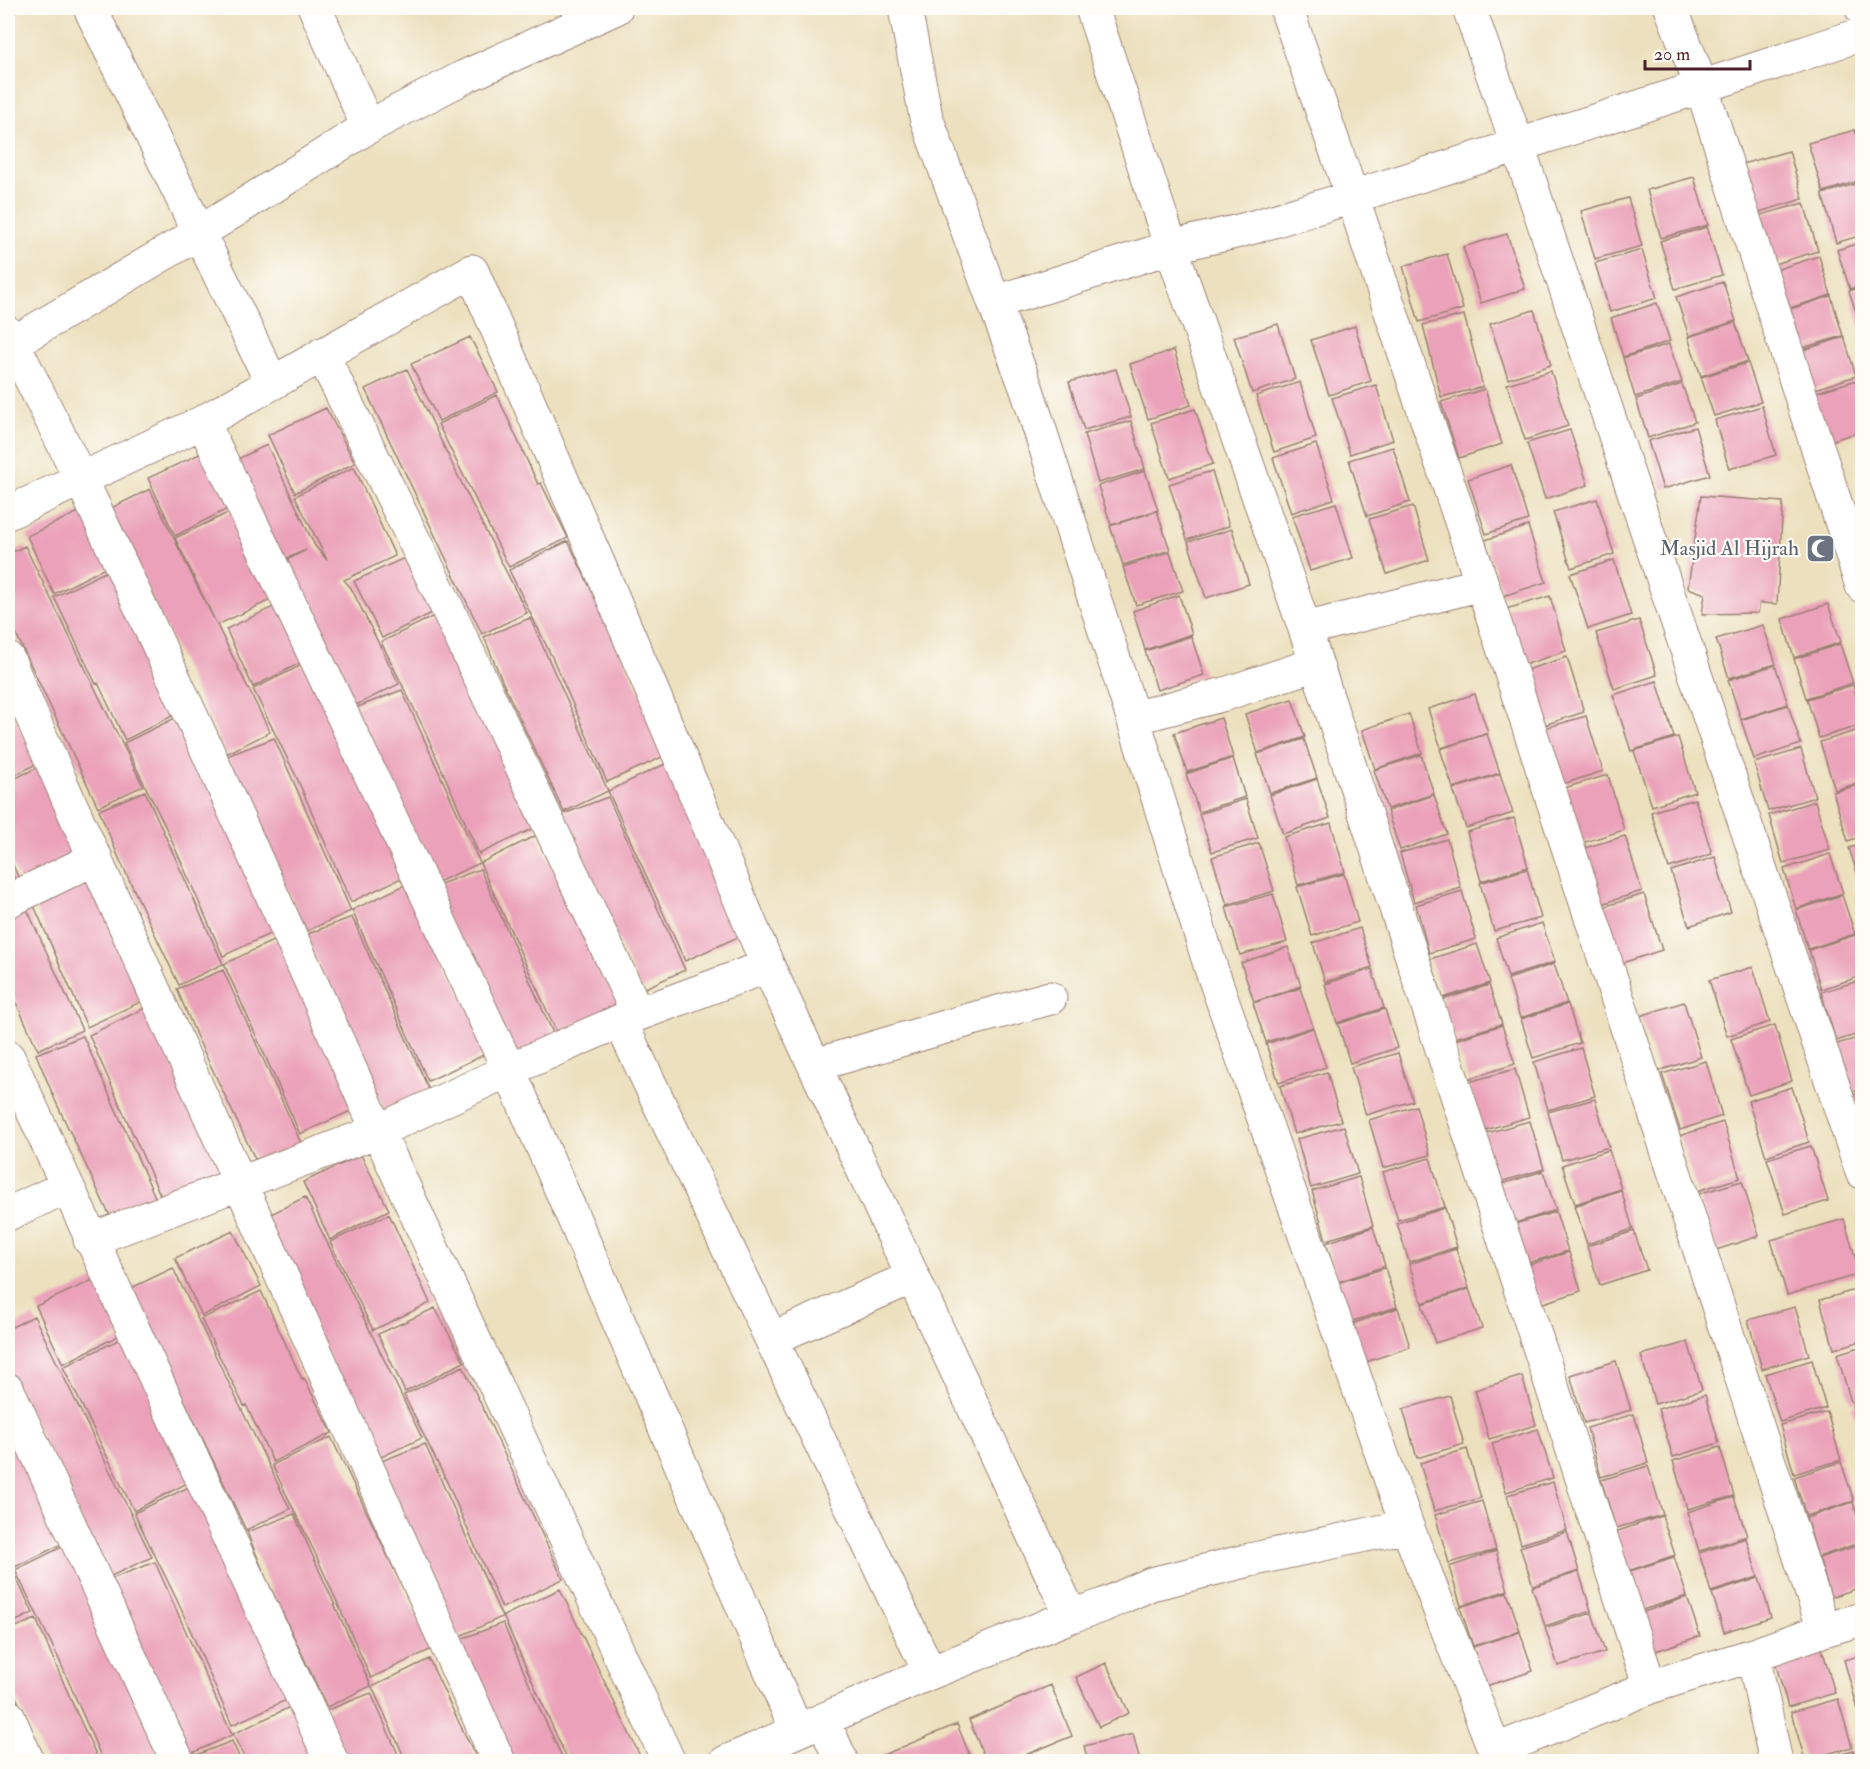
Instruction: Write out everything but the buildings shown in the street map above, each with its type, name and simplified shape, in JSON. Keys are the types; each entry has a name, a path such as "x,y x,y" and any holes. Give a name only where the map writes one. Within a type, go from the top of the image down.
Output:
{"street":[{"path":"90,8 272,383"},
{"path":"315,8 368,127"},
{"path":"616,8 464,77 368,127 199,233 9,341 81,479 197,728 378,1131 669,1761"},
{"path":"906,8 926,117 1027,390 1211,968 1407,1526 1494,1756 1535,1749 1650,1687 1863,1619"},
{"path":"1092,8 1171,247 1305,629 1650,1687"},
{"path":"1286,8 1352,196 1482,584 1824,1630"},
{"path":"1469,8 1518,146 1863,1172"},
{"path":"1671,8 1702,88 1863,586"},
{"path":"994,302 1171,247 1254,227 1518,146 1863,34"},
{"path":"8,513 202,422 472,271 768,966 1071,1616"},
{"path":"322,354 442,597 771,1339 930,1673"},
{"path":"202,422 509,1070 810,1725 842,1761"},
{"path":"1305,629 1482,584"},
{"path":"8,659 43,745 96,858 239,1184 499,1761"},
{"path":"1133,718 1225,694 1316,663"},
{"path":"8,901 96,858"},
{"path":"90,1240 378,1131 628,1018 768,966"},
{"path":"815,1065 1050,998"},
{"path":"8,1057 90,1240 332,1761"},
{"path":"8,1214 66,1187"},
{"path":"771,1339 913,1277"},
{"path":"8,1390 178,1761"},
{"path":"726,1761 930,1673 1104,1605 1151,1584 1407,1526"},
{"path":"1753,1655 1776,1761"},
{"path":"8,1716 28,1761"}],"place":[{"name":"Masjid Al Hijrah","path":"1820,548"}]}
